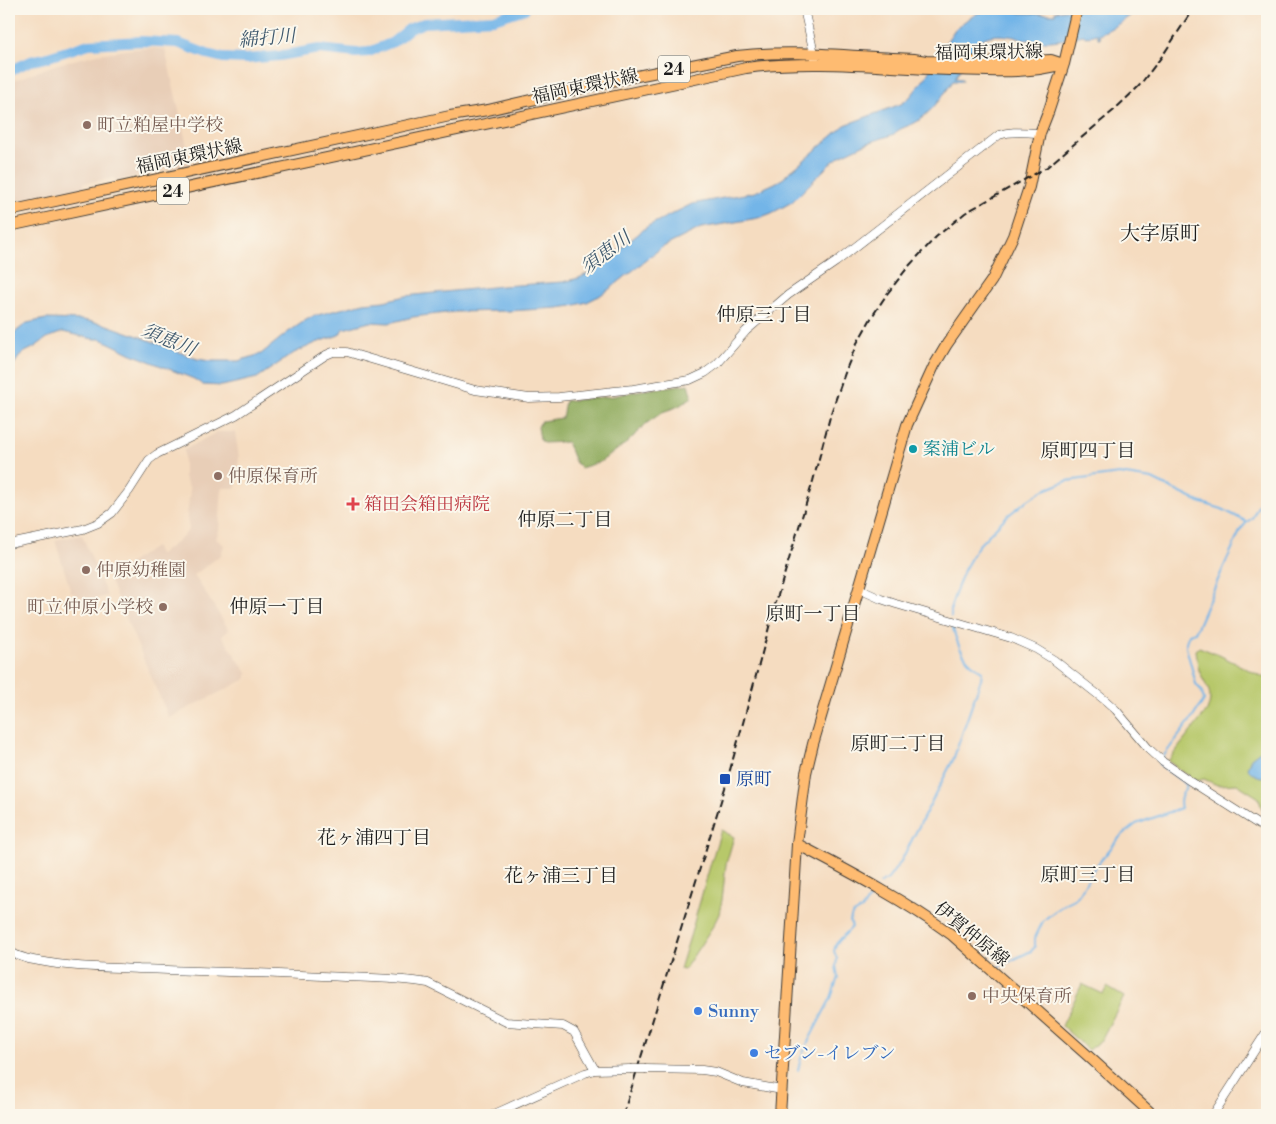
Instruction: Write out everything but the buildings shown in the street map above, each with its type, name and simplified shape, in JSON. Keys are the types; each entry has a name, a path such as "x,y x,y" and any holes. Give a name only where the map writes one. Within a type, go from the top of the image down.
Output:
{"main road":[{"path":"780,1115 797,844 808,767 907,424 934,366 947,344 992,280 1008,249 1030,188 1040,133 1068,51 1077,9"},
{"name":"福岡東環状線","path":"9,211 737,56 754,54 929,65 969,71 1049,68 1064,64"},
{"name":"福岡東環状線","path":"9,226 746,68 815,59"},
{"name":"福岡東環状線","path":"929,65 1051,60 1064,64"},
{"name":"伊賀仲原線","path":"797,844 939,925 1153,1115"}],"street":[{"path":"804,9 815,59"},
{"path":"9,544 83,529 98,523 112,513 149,460 157,454 236,415 333,352 347,352 475,390 529,398 559,397 633,389 690,380 705,373 717,364 746,331 788,295 836,262 999,135 1007,132 1040,133"},
{"path":"858,589 896,604 1012,638 1036,649 1054,660 1116,710 1148,748 1163,762 1267,830"},
{"path":"9,951 30,960 92,968 248,972 428,983 506,1022 563,1026 574,1032 595,1070"},
{"path":"1213,1115 1267,1031"},
{"path":"492,1115 584,1073 595,1070 702,1070 716,1072 743,1083 782,1090"}],"shaded area":[{"path":"152,48 165,49 191,164 115,181 114,178 84,183 84,188 9,204 9,82 58,64 98,54"},
{"path":"217,432 235,432 239,458 236,488 222,488 219,530 216,539 224,545 221,555 194,575 229,630 222,636 247,673 246,679 169,718 108,577 155,547 160,555 184,536 189,529 187,517 190,489 184,477 184,450"},
{"path":"82,535 107,596 88,601 71,592 55,540"}],"green space":[{"path":"688,384 692,397 679,406 663,412 647,423 628,442 600,462 581,468 575,462 567,442 543,443 540,439 538,427 541,421 562,418 565,401 614,396"},
{"path":"1199,647 1267,679 1267,810 1262,809 1259,798 1237,784 1217,785 1204,779 1196,781 1168,761 1207,711 1209,704 1210,694 1198,665 1196,650"},
{"path":"721,830 734,837 726,864 719,914 684,970 680,969 710,865"},
{"path":"1082,984 1103,994 1107,987 1124,997 1101,1040 1088,1050 1062,1026"}],"water":[{"path":"1001,9 1021,13 1055,14 1055,11 1072,9 1139,9 1125,20 1099,34 1100,38 1098,38 1097,34 1086,37 1083,35 1060,40 1043,41 994,35 981,40 970,53 955,78 962,79 963,81 953,81 937,102 918,121 894,134 865,144 840,156 792,202 772,213 758,218 701,228 661,248 611,288 587,302 558,308 454,312 413,317 389,323 370,322 343,329 339,335 294,353 257,378 222,386 203,385 194,379 134,355 101,339 63,332 47,338 25,352 19,357 9,372 9,337 27,323 46,319 83,320 104,324 197,359 238,361 261,354 287,333 314,316 364,303 405,296 563,282 579,278 593,271 648,226 692,204 755,192 775,183 784,178 845,125 901,104 910,97 926,77 938,54 955,29 978,13"},
{"path":"1267,740 1267,777 1261,777 1253,774 1247,768 1251,758 1264,748"}],"waterway":[{"name":"綿打川","path":"9,71 31,61 89,44 142,41 178,43 223,58 246,59 279,56 319,49 356,53 369,52 393,42 409,29 424,23 494,19 525,9"},
{"path":"951,617 951,606 964,570 978,546 1006,517 1025,502 1042,491 1067,481 1119,474 1152,479 1199,502 1222,509 1247,522"},
{"path":"1162,758 1204,700 1201,690 1196,684 1186,647 1189,634 1195,632 1241,529 1252,518 1267,482"},
{"path":"879,884 888,879 901,861 953,760 981,679 982,671 965,656 952,624"},
{"path":"997,970 1000,966 1031,951 1035,947 1035,938 1043,921 1066,903 1076,898 1093,870 1120,837 1136,824 1181,808 1181,799 1187,785 1160,763"},
{"path":"798,1070 807,1044 831,998 838,977 837,959 834,951 836,944 852,927 850,922 852,915 862,909 875,890"}],"railway":[{"path":"623,1115 725,788 775,605 813,481 831,413 857,343 887,294 908,267 936,237 965,213 1047,167 1113,111 1139,86 1163,55 1193,9"}],"place":[{"name":"町立粕屋中学校","path":"87,125"},
{"name":"案浦ビル","path":"913,449"},
{"name":"仲原保育所","path":"218,476"},
{"name":"箱田会箱田病院","path":"353,504"},
{"name":"仲原幼稚園","path":"86,570"},
{"name":"町立仲原小学校","path":"163,607"},
{"name":"原町","path":"725,779"},
{"name":"中央保育所","path":"972,996"},
{"name":"Sunny","path":"698,1011"},
{"name":"セブン-イレブン","path":"754,1053"}],"district":[{"name":"大字原町","path":"1160,233"},
{"name":"仲原三丁目","path":"764,314"},
{"name":"原町四丁目","path":"1088,450"},
{"name":"仲原二丁目","path":"565,519"},
{"name":"仲原一丁目","path":"277,606"},
{"name":"原町一丁目","path":"813,613"},
{"name":"原町二丁目","path":"898,743"},
{"name":"花ヶ浦四丁目","path":"374,837"},
{"name":"原町三丁目","path":"1088,874"},
{"name":"花ヶ浦三丁目","path":"561,875"}],"water label":[{"name":"須恵川","path":"605,252"},
{"name":"須恵川","path":"169,339"}]}
